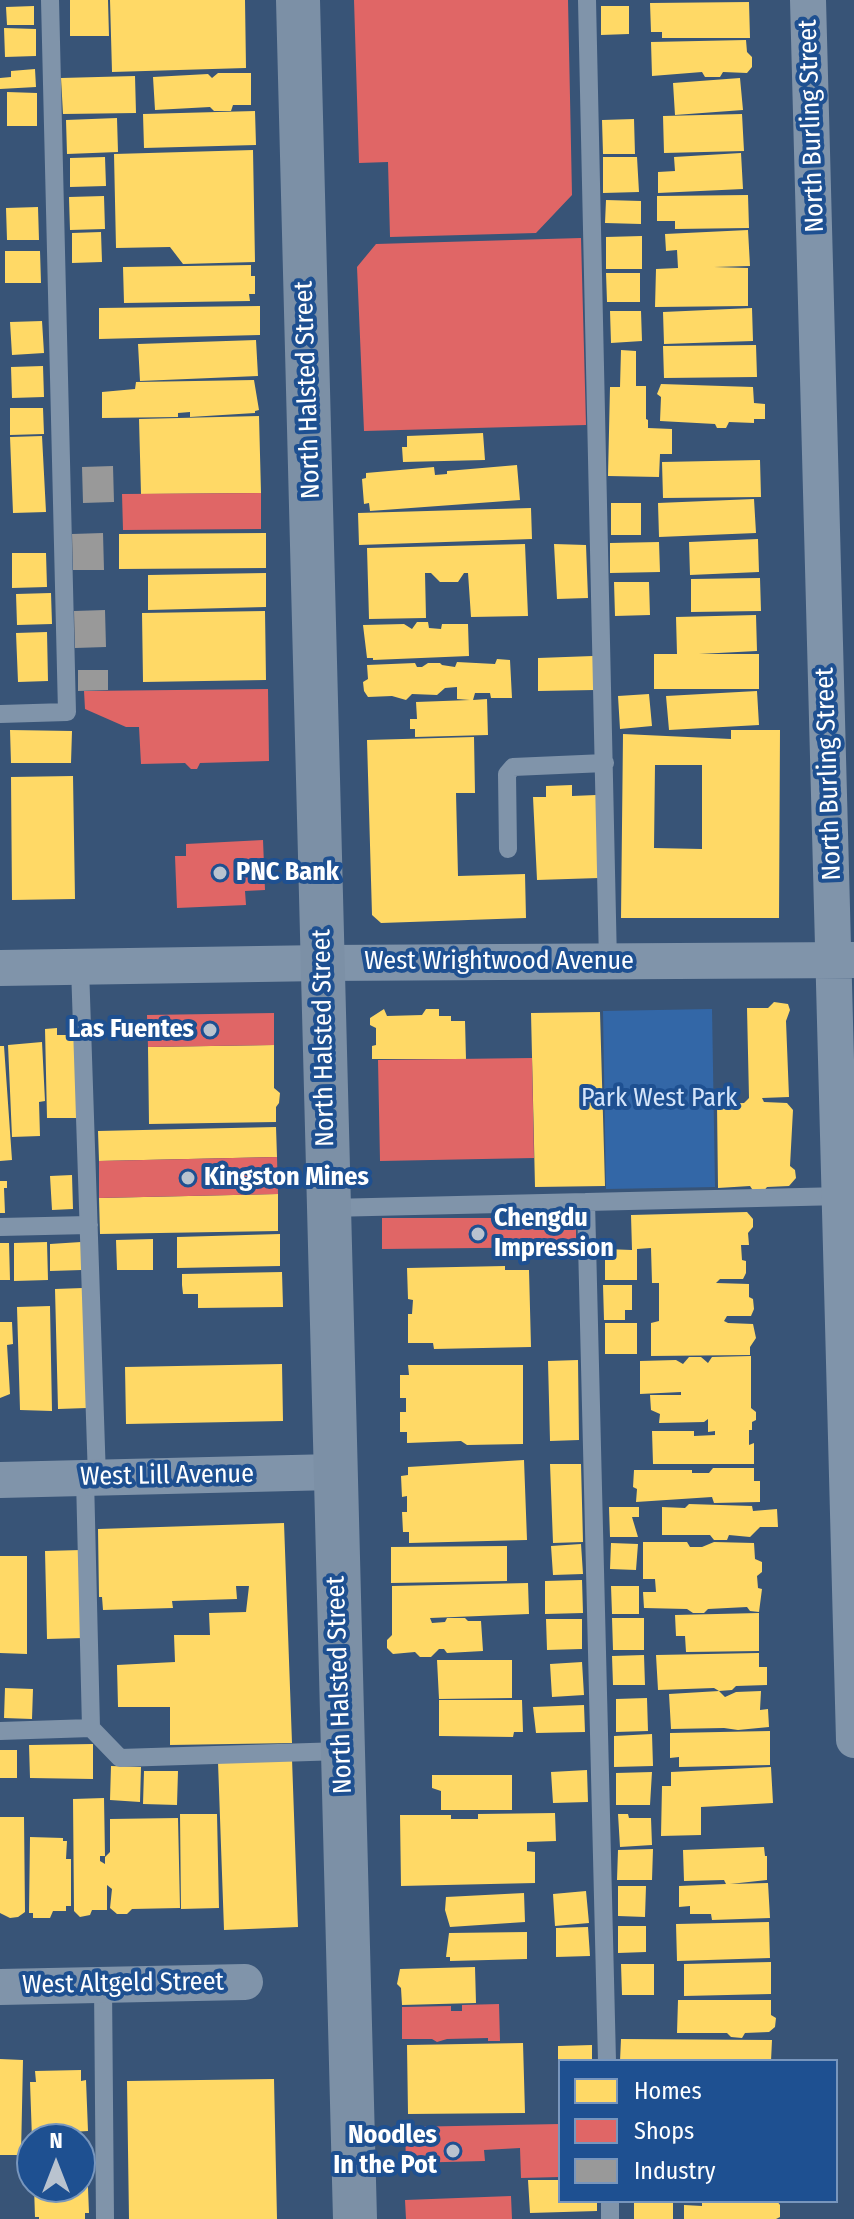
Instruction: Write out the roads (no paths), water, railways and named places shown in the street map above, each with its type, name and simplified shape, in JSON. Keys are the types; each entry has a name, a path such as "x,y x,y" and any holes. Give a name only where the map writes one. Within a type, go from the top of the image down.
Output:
{"main road":[{"name":"North Halsted Street","path":"298,0 355,2219"}],"street":[{"name":"North Burling Street","path":"808,0 844,960 854,1740"},
{"name":"West Wrightwood Avenue","path":"0,968 844,960"},
{"name":"West Lill Avenue","path":"0,1480 334,1472"},
{"name":"West Altgeld Street","path":"0,1987 245,1982"}],"lane":[{"path":"0,714 67,712 50,0"},
{"path":"587,0 608,962"},
{"path":"508,849 507,774 513,767 605,763"},
{"path":"80,967 89,1225 91,1728 120,1758 342,1751"},
{"path":"327,1208 846,1196"},
{"path":"586,1202 607,2059"},
{"path":"0,1227 89,1225"},
{"path":"0,1731 91,1728"},
{"path":"103,1985 105,2219"}],"place":[{"name":"PNC Bank","path":"220,873"},
{"name":"Las Fuentes","path":"210,1030"},
{"name":"Kingston Mines","path":"188,1178"},
{"name":"Chengdu Impression","path":"478,1234"},
{"name":"Noodles In the Pot","path":"453,2151"}],"park label":[{"name":"Park West Park","path":"659,1099"}]}
